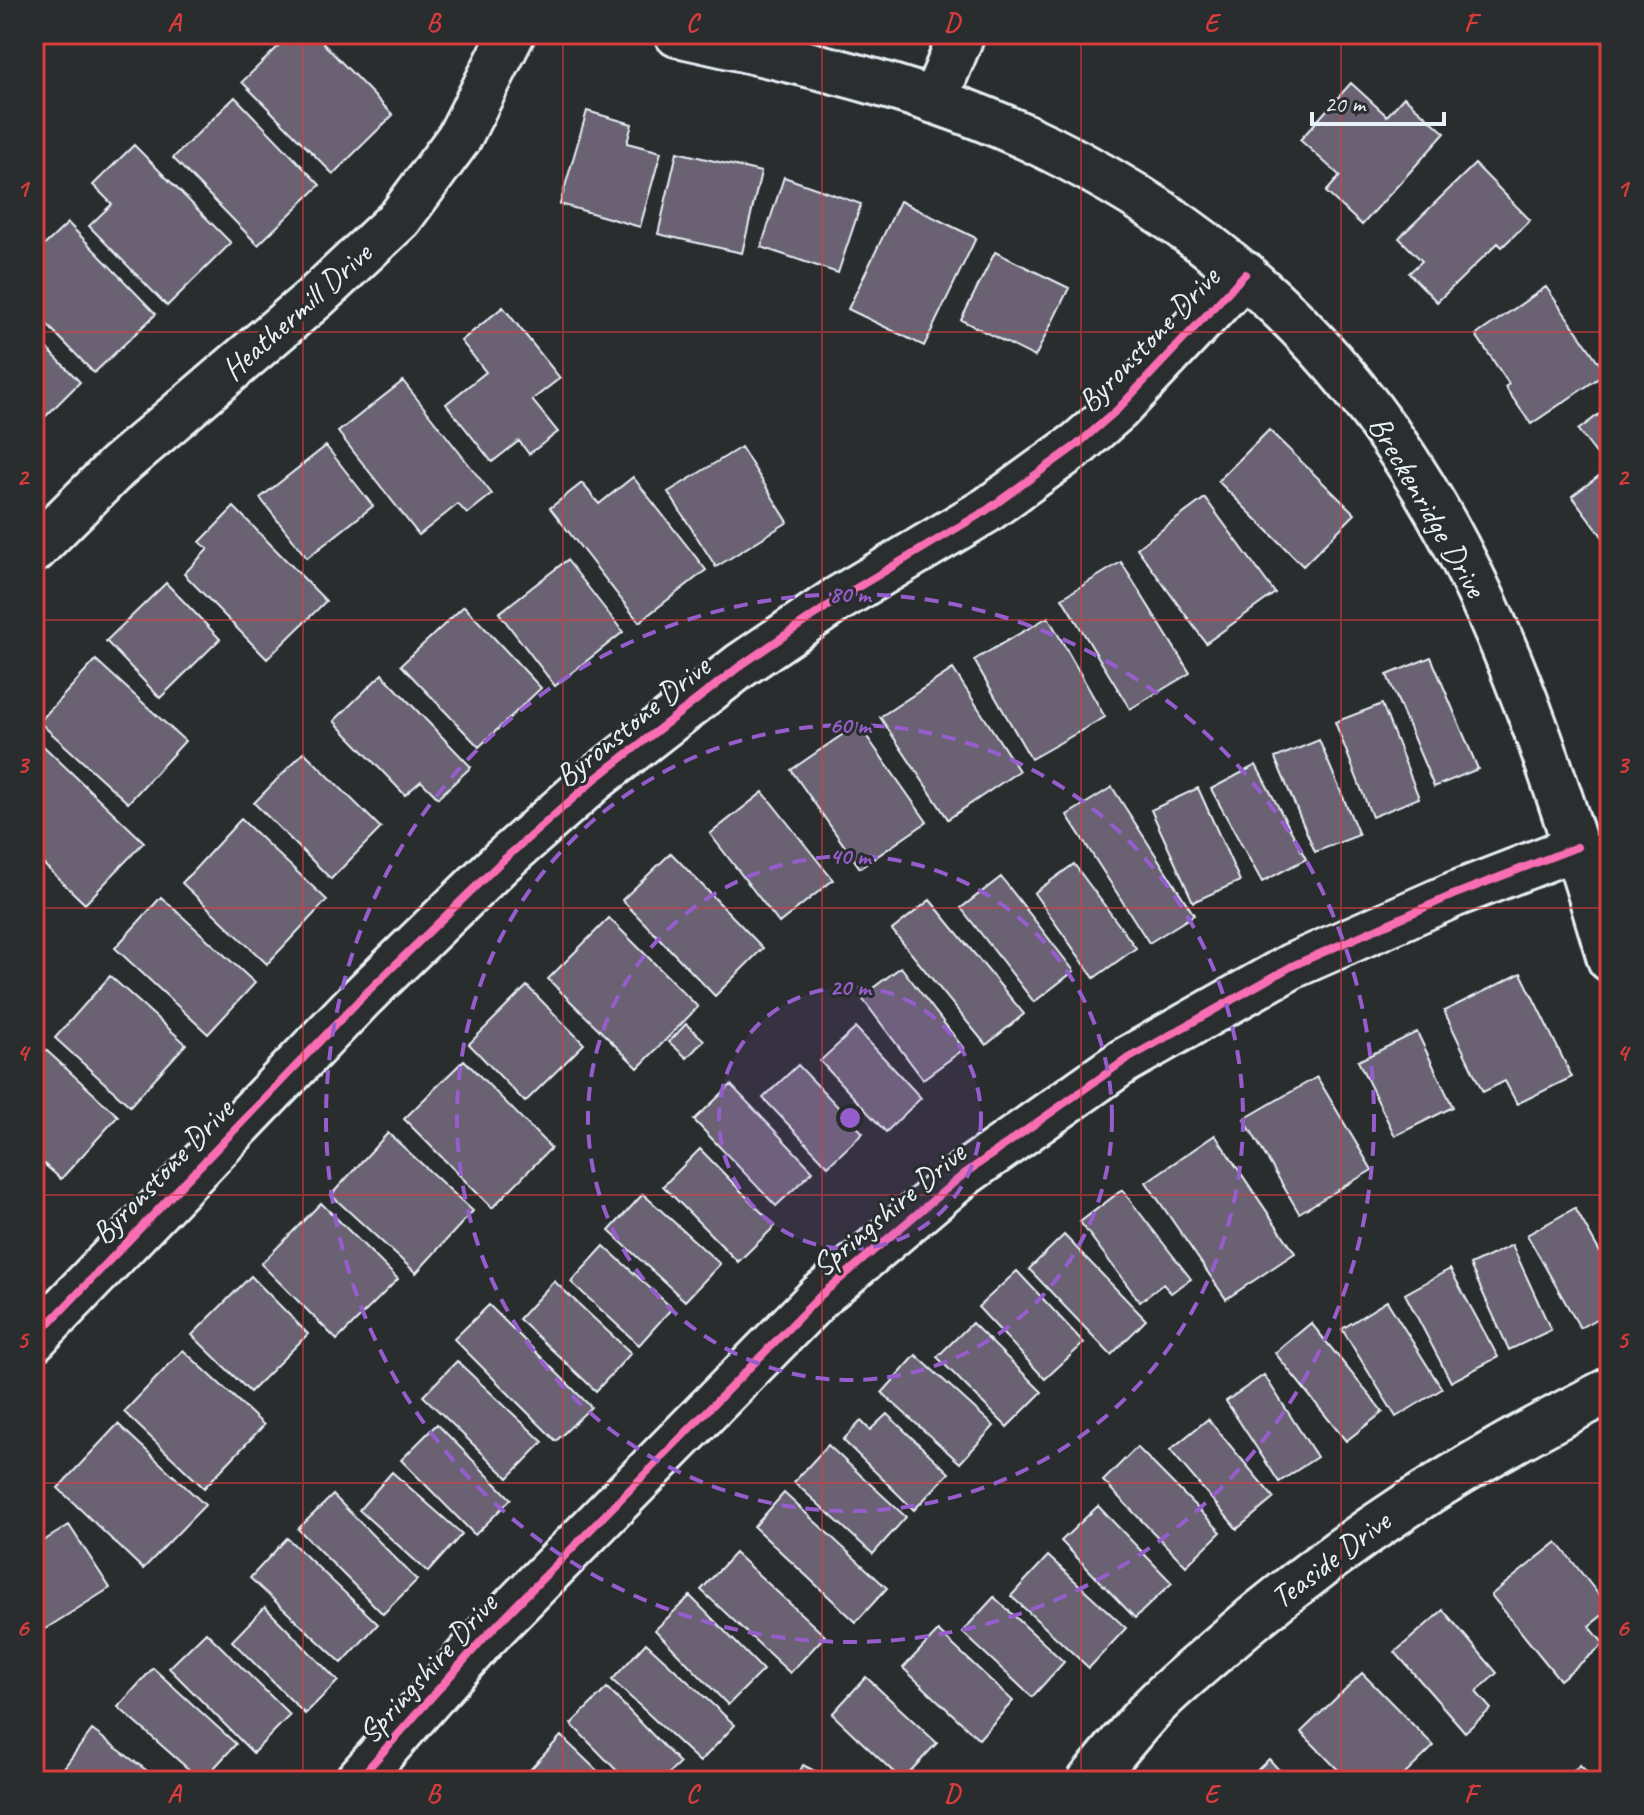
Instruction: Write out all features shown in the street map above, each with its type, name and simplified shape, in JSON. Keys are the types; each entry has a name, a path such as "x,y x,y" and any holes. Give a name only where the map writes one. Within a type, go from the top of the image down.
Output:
{"street":[{"name":"Heathermill Drive","path":"34,550 117,467 316,297 400,218 459,138 512,34"},
{"name":"Breckenridge Drive","path":"677,34 794,60 934,101 1047,146 1131,191 1204,241 1290,314 1342,369 1401,448 1458,544 1504,646 1556,779 1610,959"},
{"path":"934,101 962,34"},
{"name":"Byronstone Drive","path":"34,1339 363,996 501,862 595,779 740,666 838,599 987,510 1078,444 1127,401 1245,274"},
{"name":"Springshire Drive","path":"357,1781 483,1639 820,1296 964,1174 1124,1061 1292,966 1453,895 1577,847"},
{"name":"Teaside Drive","path":"1090,1781 1155,1706 1270,1603 1437,1483 1523,1434 1610,1390"}],"building":[{"path":"291,34 314,34 393,115 333,174 242,82"},
{"path":"1351,83 1387,116 1404,97 1445,133 1362,225 1326,192 1340,176 1300,140"},
{"path":"235,97 320,185 258,245 173,158"},
{"path":"587,111 632,124 627,143 661,152 640,227 560,204"},
{"path":"134,145 231,243 167,306 89,226 112,204 93,185"},
{"path":"677,152 761,172 742,253 658,234"},
{"path":"1475,164 1530,220 1502,247 1498,243 1437,302 1409,273 1422,261 1399,238"},
{"path":"784,177 861,204 838,273 761,247"},
{"path":"900,201 976,238 924,346 848,309"},
{"path":"68,223 156,314 94,373 34,311 34,255"},
{"path":"995,252 1069,288 1035,357 961,320"},
{"path":"1546,287 1606,373 1531,424 1505,387 1509,384 1476,335"},
{"path":"503,307 560,378 532,400 558,432 529,454 519,441 492,462 446,404 486,372 461,341"},
{"path":"34,335 80,382 34,428"},
{"path":"403,381 492,494 467,514 458,504 419,535 338,432"},
{"path":"1610,406 1610,535 1604,539 1572,496 1608,469 1578,430"},
{"path":"1269,430 1355,514 1303,566 1218,481"},
{"path":"326,446 373,506 307,558 260,498"},
{"path":"741,447 788,522 716,567 668,492"},
{"path":"633,477 706,570 639,622 550,508 582,483 599,504"},
{"path":"1205,498 1275,593 1206,643 1137,548"},
{"path":"234,507 326,601 267,659 184,574 208,549 200,542"},
{"path":"567,560 623,632 555,686 499,613"},
{"path":"1121,562 1190,673 1130,709 1062,598"},
{"path":"166,583 220,639 160,698 106,641"},
{"path":"464,606 541,688 479,747 401,665"},
{"path":"1048,617 1105,717 1031,759 974,660"},
{"path":"1431,657 1478,769 1434,787 1387,675"},
{"path":"96,660 185,741 128,803 39,722"},
{"path":"953,669 1019,771 948,819 880,717"},
{"path":"382,674 471,767 438,798 421,781 405,795 334,721"},
{"path":"1382,704 1419,798 1372,817 1335,722"},
{"path":"858,724 927,822 860,868 791,770"},
{"path":"34,737 144,842 85,904 34,855"},
{"path":"1319,740 1359,835 1315,852 1275,758"},
{"path":"304,752 381,828 331,879 254,803"},
{"path":"1256,765 1306,859 1262,882 1211,789"},
{"path":"1112,787 1194,915 1149,943 1067,815"},
{"path":"1198,788 1240,881 1193,902 1151,810"},
{"path":"763,792 833,880 779,923 710,834"},
{"path":"241,819 327,900 267,964 182,883"},
{"path":"671,853 763,948 715,996 622,900"},
{"path":"1074,864 1136,948 1094,978 1034,893"},
{"path":"1001,877 1074,971 1034,1002 961,908"},
{"path":"161,897 255,983 208,1034 115,948"},
{"path":"930,900 1024,1014 986,1045 892,930"},
{"path":"609,918 698,1007 638,1068 548,979"},
{"path":"901,967 964,1049 923,1079 861,997"},
{"path":"1521,973 1572,1077 1517,1104 1505,1081 1483,1092 1444,1011"},
{"path":"110,976 186,1044 130,1106 55,1038"},
{"path":"527,986 584,1044 525,1102 469,1044"},
{"path":"686,1024 704,1040 687,1058 669,1042"},
{"path":"856,1028 921,1098 886,1132 820,1061"},
{"path":"1417,1032 1453,1107 1395,1136 1358,1061"},
{"path":"34,1039 118,1116 61,1179 34,1155"},
{"path":"464,1060 551,1148 492,1208 404,1119"},
{"path":"798,1065 863,1133 828,1166 763,1098"},
{"path":"1317,1077 1372,1170 1299,1213 1244,1119"},
{"path":"731,1085 813,1171 776,1206 694,1120"},
{"path":"388,1133 473,1211 416,1273 331,1195"},
{"path":"1215,1135 1295,1253 1226,1299 1146,1182"},
{"path":"700,1149 775,1226 738,1262 663,1186"},
{"path":"1122,1190 1191,1279 1171,1293 1163,1284 1140,1302 1080,1222"},
{"path":"643,1194 720,1264 685,1301 609,1231"},
{"path":"321,1203 398,1279 337,1340 261,1264"},
{"path":"1575,1208 1610,1270 1610,1311 1580,1328 1527,1235"},
{"path":"1064,1235 1146,1320 1111,1355 1029,1269"},
{"path":"1512,1245 1551,1330 1509,1350 1470,1265"},
{"path":"604,1246 672,1308 639,1345 571,1282"},
{"path":"1450,1269 1498,1357 1451,1382 1405,1294"},
{"path":"1017,1271 1084,1343 1045,1379 978,1307"},
{"path":"251,1276 308,1334 250,1392 192,1335"},
{"path":"554,1281 631,1353 596,1391 519,1319"},
{"path":"1387,1301 1442,1389 1396,1417 1342,1329"},
{"path":"489,1305 591,1407 556,1441 454,1339"},
{"path":"972,1323 1042,1392 1007,1427 937,1357"},
{"path":"1311,1323 1383,1412 1346,1441 1275,1353"},
{"path":"183,1350 264,1425 204,1488 124,1412"},
{"path":"916,1355 994,1426 960,1463 882,1393"},
{"path":"457,1361 543,1442 508,1478 423,1396"},
{"path":"1264,1375 1317,1457 1279,1482 1226,1401"},
{"path":"887,1414 949,1473 914,1510 843,1440 861,1421 870,1430"},
{"path":"1208,1419 1274,1498 1237,1529 1170,1450"},
{"path":"118,1424 205,1505 143,1569 58,1488"},
{"path":"437,1424 511,1499 475,1535 401,1460"},
{"path":"828,1445 906,1517 873,1554 794,1482"},
{"path":"1137,1447 1221,1532 1186,1566 1103,1481"},
{"path":"392,1472 462,1534 428,1572 359,1510"},
{"path":"784,1493 887,1588 856,1622 754,1527"},
{"path":"333,1495 417,1580 383,1614 298,1529"},
{"path":"1098,1506 1172,1583 1135,1618 1061,1541"},
{"path":"69,1525 110,1588 34,1636 34,1547"},
{"path":"287,1538 378,1624 342,1663 250,1578"},
{"path":"1557,1542 1610,1609 1589,1626 1604,1644 1560,1680 1491,1595"},
{"path":"735,1553 825,1636 790,1673 701,1590"},
{"path":"1048,1556 1126,1628 1089,1668 1011,1596"},
{"path":"690,1596 763,1670 728,1705 655,1630"},
{"path":"994,1597 1064,1662 1032,1697 962,1632"},
{"path":"265,1607 338,1681 305,1714 232,1641"},
{"path":"1443,1610 1497,1673 1476,1692 1491,1709 1465,1732 1395,1652"},
{"path":"938,1631 1013,1701 979,1739 903,1668"},
{"path":"206,1632 290,1715 253,1753 169,1668"},
{"path":"646,1643 735,1725 700,1762 612,1680"},
{"path":"153,1668 236,1744 202,1781 118,1707"},
{"path":"1362,1673 1434,1746 1398,1781 1349,1781 1301,1732"},
{"path":"866,1677 937,1743 902,1780 832,1714"},
{"path":"607,1688 680,1763 661,1781 627,1781 571,1724"},
{"path":"92,1730 161,1781 72,1781 60,1773"},
{"path":"561,1736 608,1781 540,1781 529,1771"},
{"path":"1269,1759 1289,1781 1246,1781"},
{"path":"803,1765 834,1781 795,1781"},
{"path":"1580,1765 1595,1781 1562,1781"}],"cycle path":[{"path":"34,1339 363,996 501,862 595,779 740,666 838,599 987,510 1078,444 1117,410 1245,274"},
{"path":"357,1781 483,1639 820,1296 964,1174 1124,1061 1292,966 1453,895 1577,847"}]}
